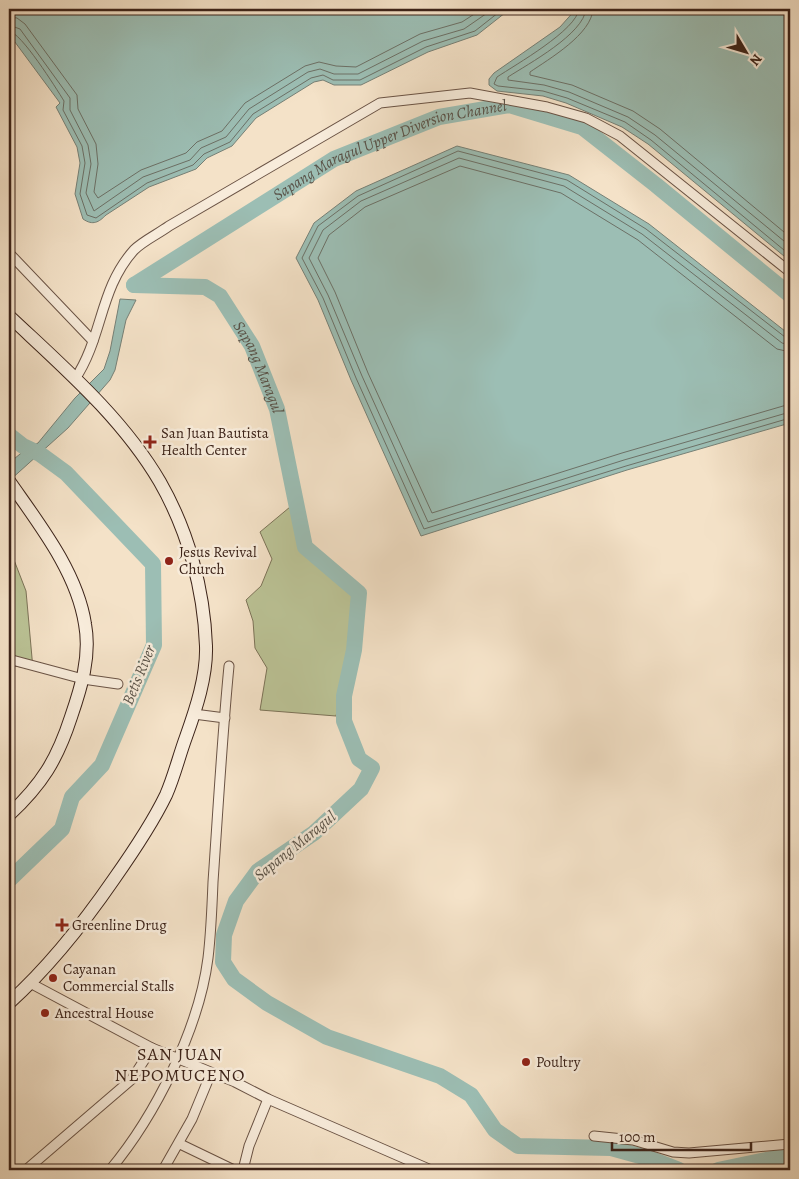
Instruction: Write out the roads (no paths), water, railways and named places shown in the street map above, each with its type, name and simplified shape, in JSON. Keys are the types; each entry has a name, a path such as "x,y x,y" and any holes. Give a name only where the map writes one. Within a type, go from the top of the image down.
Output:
{"main road":[{"path":"9,316 98,403 143,456 160,483 195,566 206,646 205,665 194,714 166,795 132,853 78,931 9,1003"},
{"path":"9,815 33,790 53,765 64,739 83,679 86,641 81,606 49,539 11,485"}],"street":[{"path":"78,382 87,361 106,294 120,268 136,249 169,226 380,104 470,93 547,107 586,118 620,136 790,272"},
{"path":"9,254 93,342"},
{"path":"12,660 83,679 118,684"},
{"path":"110,1170 147,1118 178,1057 194,1015 208,959 229,666"},
{"path":"194,714 225,718"},
{"path":"30,983 152,1048 178,1057 235,1082 268,1100 431,1170"},
{"path":"26,1170 132,1079 152,1048"},
{"path":"163,1170 180,1144 211,1073"},
{"path":"242,1170 249,1146 268,1100"},
{"path":"594,1136 633,1140 673,1152 689,1153 790,1144"},
{"path":"180,1144 234,1170"}],"water":[{"path":"9,9 510,9 477,35 428,52 361,85 334,85 323,80 314,82 256,118 232,146 207,158 196,169 149,187 101,220 93,223 83,219 75,194 80,163 77,147 56,107 60,103 9,34"},
{"path":"576,9 790,9 790,261 648,144 622,127 566,103 543,96 497,91 489,85 489,79 494,73 560,27"},
{"path":"457,146 569,175 649,224 790,335 790,423 627,470 421,536 351,380 318,300 296,258 314,223 356,191"},
{"path":"120,299 136,300 126,320 115,370 110,380 68,428 9,481 9,463 25,450 38,443 75,398 104,369 110,351"}],"waterway":[{"name":"Sapang Maragul Upper Diversion Channel","path":"134,285 334,159 439,117 509,105 582,127 790,295"},
{"name":"Sapang Maragul","path":"134,285 205,287 220,296 252,346 277,409 305,547 359,593 354,650 344,696 344,721 359,759 372,768 361,789 314,833 258,871 236,901 224,935 223,962 234,979 267,1003 327,1037 440,1076 471,1095 495,1130 518,1146 611,1148 651,1159 679,1170"},
{"name":"Betis River","path":"9,435 66,473 153,564 154,645 102,765 72,797 62,829 9,880"},
{"name":"Sapang Maragul","path":"718,1170 790,1155"}],"place":[{"name":"San Juan Bautista Health Center","path":"150,442"},
{"name":"Jesus Revival Church","path":"169,561"},
{"name":"Greenline Drug","path":"62,925"},
{"name":"Cayanan Commercial Stalls","path":"53,978"},
{"name":"Ancestral House","path":"45,1013"},
{"name":"Poultry","path":"526,1062"}],"district":[{"name":"SAN JUAN NEPOMUCENO","path":"180,1064"}]}
